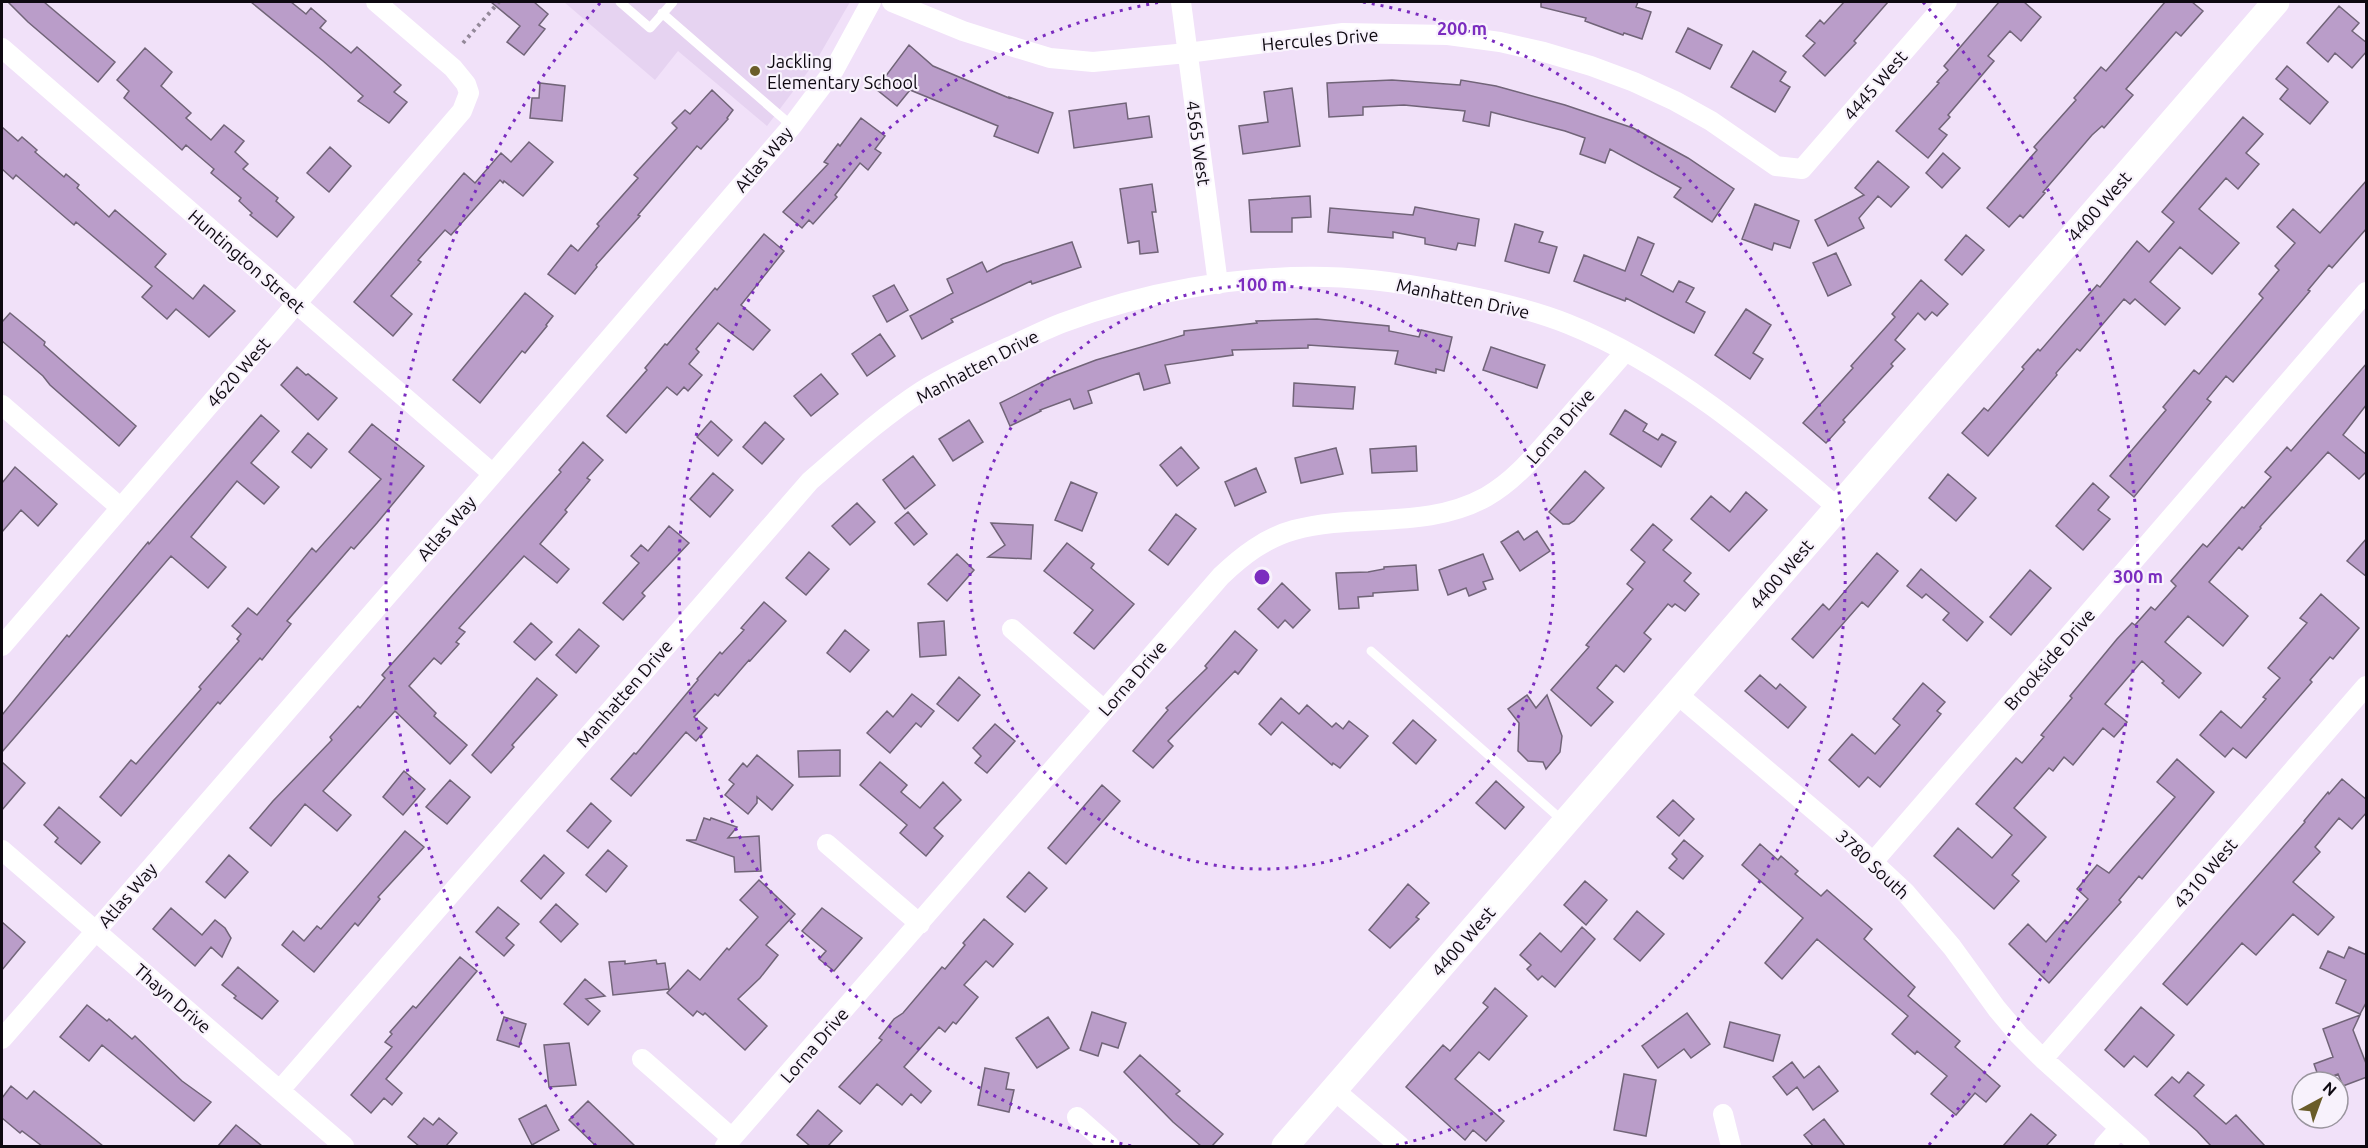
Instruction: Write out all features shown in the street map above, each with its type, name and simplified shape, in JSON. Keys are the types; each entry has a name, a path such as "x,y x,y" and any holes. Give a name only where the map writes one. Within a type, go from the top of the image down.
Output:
{"street":[{"name":"4620 West","path":"2,646 456,120 469,93 466,84 453,68 376,2"},
{"name":"Atlas Way","path":"2,1040 792,126 834,70 871,2"},
{"name":"Hercules Drive","path":"892,2 963,31 1050,58 1093,62 1187,53 1343,33 1448,35 1500,42 1591,66 1634,82 1711,121 1776,166 1802,169"},
{"name":"4565 West","path":"1181,2 1218,284"},
{"name":"4445 West","path":"1802,169 1947,2"},
{"name":"4400 West","path":"1285,1146 2276,2"},
{"name":"Huntington Street","path":"2,48 493,474"},
{"name":"Manhatten Drive","path":"280,1090 810,480 923,390 988,356 1061,323 1138,298 1218,284 1326,277 1425,287 1503,304 1568,324 1625,352 1676,382 1734,421 1838,508"},
{"name":"Brookside Drive","path":"1873,862 2367,292"},
{"name":"Lorna Drive","path":"729,1142 1221,576 1241,557 1266,541 1293,530 1324,525 1425,518 1450,512 1486,497 1508,482 1528,463 1625,352"},
{"path":"2,405 121,508"},
{"path":"1012,629 1104,710"},
{"name":"4310 West","path":"2043,1059 2367,686"},
{"name":"3780 South","path":"1677,694 1873,862 1931,922 1997,1009 2043,1059 2140,1146"},
{"path":"827,844 920,924"},
{"name":"Thayn Drive","path":"2,850 344,1146"},
{"path":"642,1059 729,1142"},
{"path":"1334,1090 1400,1146"},
{"path":"1723,1114 1731,1146"},
{"path":"1077,1117 1110,1146"},
{"path":"2104,1146 2120,1128"}],"lane":[{"path":"620,2 650,28 673,2"},
{"path":"663,13 792,126"},
{"path":"1371,651 1565,823"}],"path":[{"path":"463,43 499,2"}],"shaded area":[{"name":"Jackling Elementary School","path":"564,2 850,2 816,61 767,126 678,51 655,80"}],"building":[{"path":"8,2 44,2 115,62 98,82"},
{"path":"251,2 291,2 306,14 311,8 326,21 320,28 351,53 357,47 401,85 394,92 407,102 389,123 358,101 363,96"},
{"path":"491,2 534,2 548,14 539,25 545,29 524,55 507,42 520,26"},
{"path":"1541,2 1638,2 1636,7 1651,12 1642,39 1624,33 1623,35 1585,21 1586,18 1541,7"},
{"path":"1844,2 1888,2 1854,41 1856,43 1825,76 1803,56 1815,43 1806,36 1820,20 1824,24"},
{"path":"1999,2 2024,2 2041,17 2021,41 2010,31 1988,56 1994,61 1948,115 1950,117 1939,129 1947,135 1928,158 1896,131 1939,83 1937,82 1948,70 1944,66"},
{"path":"2165,2 2192,2 2203,11 2181,36 2176,32 2126,89 2133,95 2104,128 2102,126 2092,135 2023,218 2020,215 2009,227 1987,208 2037,150 2034,147 2076,100 2074,98 2101,67 2106,71"},
{"path":"2339,6 2359,23 2352,31 2367,43 2367,51 2352,68 2335,53 2328,62 2307,43"},
{"path":"1688,28 1722,45 1710,69 1676,52"},
{"path":"909,45 933,66 1009,98 1053,113 1038,153 994,136 998,126 910,90 897,106 876,89"},
{"path":"145,48 172,72 161,86 191,113 186,118 211,140 224,125 244,141 235,152 248,164 243,169 278,198 276,201 294,217 277,237 250,215 252,213 239,201 241,198 211,173 214,169 186,145 182,150 124,98 129,91 117,80"},
{"path":"1753,51 1786,72 1780,81 1790,87 1775,112 1731,87"},
{"path":"2287,66 2328,102 2310,124 2280,99 2288,89 2276,79"},
{"path":"1392,80 1460,85 1461,80 1496,86 1565,105 1633,128 1688,158 1734,189 1712,222 1674,197 1681,188 1610,149 1605,163 1580,154 1585,138 1565,131 1491,112 1489,126 1463,121 1465,111 1404,105 1363,107 1363,115 1329,117 1327,83"},
{"path":"540,83 565,86 562,121 530,118 532,98 539,98"},
{"path":"1292,88 1300,146 1243,154 1239,126 1268,122 1264,92"},
{"path":"712,90 733,110 728,119 701,149 697,146 638,215 640,216 596,265 597,267 575,294 548,274 571,245 578,251 599,226 597,224 638,178 634,175 677,128 672,123 685,110 690,114"},
{"path":"1126,103 1128,119 1149,116 1152,137 1074,148 1069,111"},
{"path":"2243,117 2263,134 2246,153 2259,164 2238,189 2226,178 2199,209 2239,243 2212,274 2180,247 2150,282 2180,308 2165,325 2135,299 2130,304 2124,299 2080,351 2077,349 2056,373 2057,375 1988,456 1962,433 1984,408 1988,411 2024,369 2022,367 2038,349 2040,351 2097,285 2100,287 2137,241 2149,252 2174,222 2162,212"},
{"path":"861,118 885,136 875,149 881,153 868,170 860,163 835,195 837,197 813,224 809,220 802,228 783,212 828,164 824,162 838,144 840,146"},
{"path":"2,127 18,141 22,137 37,150 35,152 64,177 66,174 79,185 77,188 109,217 115,210 166,254 155,267 193,299 204,285 235,311 209,337 176,309 167,319 142,297 152,286 76,222 74,225 16,175 13,179 2,169"},
{"path":"529,142 553,162 523,196 500,180 451,235 445,230 418,260 421,262 391,296 412,314 393,336 354,302 464,173 475,183 501,153 511,162"},
{"path":"330,147 351,166 329,192 307,173"},
{"path":"1943,153 1960,168 1942,188 1926,173"},
{"path":"1878,161 1909,187 1891,207 1878,196 1859,218 1864,228 1828,246 1815,220 1864,195 1855,188"},
{"path":"2367,180 2367,228 2332,268 2329,265 2308,290 2310,291 2233,382 2226,376 2207,399 2211,402 2134,497 2110,476 2166,410 2163,407 2194,370 2199,374 2263,298 2259,294 2279,270 2275,266 2295,243 2277,227 2293,209 2320,233"},
{"path":"1152,184 1156,212 1152,212 1158,252 1140,254 1139,241 1128,243 1120,189"},
{"path":"1310,196 1311,217 1292,218 1292,232 1251,232 1249,200"},
{"path":"1755,204 1799,221 1790,248 1774,243 1772,250 1742,239"},
{"path":"1415,207 1479,219 1475,246 1458,243 1456,250 1425,244 1425,238 1393,232 1393,238 1328,232 1330,208 1413,215"},
{"path":"1515,224 1543,232 1539,242 1557,247 1549,273 1505,261"},
{"path":"764,234 784,251 741,305 770,330 753,350 718,323 696,349 699,352 689,364 702,375 688,391 684,387 677,395 667,387 626,433 607,416 647,370 645,368 665,344 667,345 715,288 717,290"},
{"path":"1966,235 1984,250 1962,275 1945,260"},
{"path":"1638,237 1654,244 1641,275 1673,292 1679,281 1694,288 1686,302 1705,312 1694,333 1626,298 1625,301 1574,281 1584,255 1625,271"},
{"path":"1072,242 1081,267 1032,284 1031,281 951,319 953,322 922,339 910,316 953,293 947,279 982,262 987,272 1003,264"},
{"path":"1836,253 1851,285 1828,296 1813,263"},
{"path":"1921,280 1948,304 1937,316 1932,312 1925,320 1918,313 1895,340 1905,349 1891,364 1893,366 1843,420 1845,422 1826,443 1803,423 1853,368 1851,366 1895,317 1892,314"},
{"path":"894,285 908,310 887,322 873,296"},
{"path":"525,293 553,316 525,353 522,351 480,403 453,380"},
{"path":"1746,309 1771,325 1753,353 1763,359 1750,379 1715,355"},
{"path":"10,313 136,426 119,446 2,341 2,322"},
{"path":"1317,319 1389,326 1389,331 1419,337 1421,330 1452,337 1444,371 1436,369 1436,373 1395,364 1398,351 1308,345 1308,348 1232,350 1233,355 1165,365 1170,383 1144,390 1139,373 1088,391 1092,403 1074,409 1070,399 1040,410 1010,426 1000,403 1054,376 1096,360 1184,335 1184,331 1257,323 1256,321"},
{"path":"880,334 895,356 867,376 852,354"},
{"path":"1491,347 1545,365 1537,388 1483,370"},
{"path":"2367,363 2367,404 2343,435 2367,455 2367,471 2359,479 2328,452 2242,550 2239,547 2209,582 2248,616 2223,646 2188,616 2165,642 2201,673 2179,698 2142,661 2105,704 2127,722 2114,737 2103,728 2073,765 2064,757 2053,771 2049,768 2014,808 2046,837 2012,875 2019,881 1994,909 1934,856 1958,828 1992,858 2012,835 1976,804 2016,758 2022,763 2044,737 2041,735 2072,698 2070,696 2117,639 2132,623 2135,625 2151,607 2155,610 2176,586 2171,581 2203,544 2207,547 2242,507 2244,508 2271,477 2265,472 2287,447 2291,451"},
{"path":"297,367 337,398 318,420 281,385"},
{"path":"821,374 838,394 811,416 794,396"},
{"path":"1294,383 1355,387 1353,409 1293,406"},
{"path":"1625,410 1647,424 1643,431 1658,440 1662,434 1676,442 1661,467 1610,434"},
{"path":"261,415 279,431 251,463 279,487 264,504 237,481 191,537 226,567 208,588 171,556 2,752 2,715 67,635 69,637 148,542 149,544"},
{"path":"969,420 983,442 953,461 939,439"},
{"path":"711,421 732,440 718,456 697,437"},
{"path":"765,422 784,439 762,464 743,447"},
{"path":"372,424 424,466 377,523 354,549 351,547 287,621 291,624 262,660 260,658 220,704 218,702 121,816 100,797 131,760 136,764 239,641 237,639 241,634 232,626 248,608 257,615 312,548 316,552 381,479 349,452"},
{"path":"308,433 327,449 311,468 292,452"},
{"path":"583,442 603,460 587,478 590,480 565,510 567,512 540,544 569,569 557,583 524,556 459,628 465,632 456,642 459,644 441,664 434,658 409,686 436,713 434,716 467,745 450,764 395,711 323,791 351,815 337,831 305,804 271,846 250,828 332,740 330,737 358,706 360,708 385,678 382,675 561,472 559,470"},
{"path":"1416,446 1417,471 1372,473 1370,449"},
{"path":"1181,447 1199,468 1177,486 1160,465"},
{"path":"1336,448 1343,474 1301,483 1295,458"},
{"path":"913,456 935,485 905,509 883,480"},
{"path":"15,467 57,504 38,526 21,510 2,532 2,483"},
{"path":"1256,468 1266,492 1235,506 1225,482"},
{"path":"1585,471 1604,488 1574,521 1563,524 1549,512"},
{"path":"713,473 733,490 710,517 690,499"},
{"path":"1948,474 1976,498 1956,521 1929,498"},
{"path":"1071,482 1097,493 1082,531 1055,520"},
{"path":"2093,483 2109,497 2098,510 2110,519 2083,550 2056,526"},
{"path":"1746,492 1767,510 1729,551 1691,519 1711,496 1730,512"},
{"path":"857,503 875,522 850,545 832,526"},
{"path":"908,512 927,534 914,545 895,523"},
{"path":"1176,514 1196,529 1168,565 1149,550"},
{"path":"991,523 1033,525 1031,559 988,557 1005,545"},
{"path":"1653,524 1672,540 1663,550 1691,573 1684,581 1699,594 1685,611 1675,604 1672,607 1668,604 1644,633 1651,639 1624,672 1616,665 1597,688 1613,702 1591,726 1551,690 1589,647 1586,645 1633,589 1627,584 1645,562 1631,550"},
{"path":"669,526 689,543 642,593 645,596 623,620 603,603 639,563 631,556 641,545 648,551"},
{"path":"1518,531 1524,540 1537,531 1550,551 1520,571 1501,542"},
{"path":"2367,538 2367,577 2347,561"},
{"path":"1067,543 1094,564 1091,568 1134,604 1094,649 1074,633 1093,610 1044,571"},
{"path":"809,552 829,569 806,595 786,578"},
{"path":"1877,553 1898,571 1868,607 1862,602 1813,658 1792,639 1823,604 1829,610"},
{"path":"957,554 974,570 947,601 928,584"},
{"path":"1483,554 1493,579 1483,582 1486,589 1469,596 1466,588 1448,595 1439,570"},
{"path":"1416,565 1418,590 1373,593 1373,596 1358,597 1359,608 1339,609 1336,573 1368,572 1384,569 1384,567"},
{"path":"1921,569 1983,622 1967,641 1943,620 1949,613 1926,594 1922,598 1907,586"},
{"path":"2030,570 2051,588 2011,635 1990,617"},
{"path":"1282,583 1310,610 1293,628 1285,620 1278,628 1258,609"},
{"path":"2321,594 2359,628 2333,659 2330,657 2310,680 2312,682 2246,758 2233,748 2225,757 2200,735 2221,711 2241,728 2266,699 2263,697 2280,678 2268,668 2307,623 2300,618"},
{"path":"764,602 786,621 718,696 715,694 694,717 707,728 696,741 686,732 631,796 611,779 634,753 636,754 720,652 722,654 744,630 741,628"},
{"path":"944,621 946,655 920,657 918,623"},
{"path":"531,623 552,642 535,660 514,642"},
{"path":"579,629 599,646 576,673 556,655"},
{"path":"845,630 869,650 850,672 827,653"},
{"path":"1235,631 1257,650 1238,674 1235,671 1168,741 1173,746 1153,768 1133,751 1168,710 1166,708 1207,668 1205,666"},
{"path":"1760,675 1776,689 1780,684 1806,707 1788,728 1745,691"},
{"path":"959,677 980,695 958,721 937,704"},
{"path":"537,678 557,695 512,745 514,747 491,773 472,755"},
{"path":"1923,683 1945,702 1937,711 1941,714 1880,787 1868,777 1859,787 1829,760 1852,734 1875,754 1900,725 1893,719"},
{"path":"912,694 934,711 921,727 916,723 890,753 867,733 887,711 893,717"},
{"path":"1527,695 1536,708 1547,695 1562,736 1560,752 1546,769 1543,762 1528,761 1518,751 1519,723 1508,709"},
{"path":"1281,698 1299,714 1307,705 1332,727 1336,723 1343,729 1349,721 1368,736 1340,768 1333,763 1332,765 1282,722 1271,735 1259,724"},
{"path":"1413,720 1436,740 1416,764 1393,743"},
{"path":"995,724 1015,741 987,773 975,763 981,756 973,748"},
{"path":"840,750 840,776 799,777 798,751"},
{"path":"757,755 793,785 772,810 757,797 757,803 748,814 725,795 734,784 729,780 743,763 747,767"},
{"path":"2177,759 2214,792 2142,879 2139,876 2119,900 2121,902 2049,983 2009,944 2028,924 2046,942 2065,920 2068,923 2088,899 2077,889 2097,865 2109,873 2175,797 2157,782"},
{"path":"2,762 25,783 2,810"},
{"path":"880,762 907,785 901,792 920,808 943,782 961,800 934,828 943,836 926,856 900,833 907,825 860,785"},
{"path":"404,771 425,789 403,815 383,797"},
{"path":"2342,779 2367,800 2367,812 2352,829 2339,818 2315,847 2320,852 2293,882 2334,917 2318,935 2293,914 2256,955 2242,943 2187,1005 2163,984 2305,822 2328,792 2329,794"},
{"path":"450,780 470,797 447,824 426,807"},
{"path":"1496,781 1524,807 1505,829 1476,803"},
{"path":"1102,785 1120,801 1066,864 1048,848"},
{"path":"1673,800 1694,819 1679,836 1657,817"},
{"path":"591,803 611,821 588,848 567,831"},
{"path":"59,807 100,842 81,864 55,842 58,838 44,825"},
{"path":"704,818 710,820 711,818 737,827 728,838 759,836 761,871 735,872 734,857 686,840 696,840"},
{"path":"405,831 424,847 378,897 380,899 358,926 355,923 314,972 282,945 293,931 304,941 317,926 321,929"},
{"path":"1684,840 1703,856 1683,879 1669,868 1677,859 1672,854"},
{"path":"1760,844 1778,860 1781,856 1798,871 1795,874 1821,896 1827,890 1872,929 1864,939 1915,987 1908,996 1960,1041 1955,1047 2000,1086 1986,1102 1975,1093 1956,1115 1931,1094 1947,1076 1917,1051 1915,1054 1892,1034 1908,1016 1817,939 1782,979 1765,963 1803,918 1742,865"},
{"path":"608,850 627,866 606,892 586,875"},
{"path":"229,855 248,872 225,898 206,882"},
{"path":"544,855 564,873 541,899 521,881"},
{"path":"1029,872 1047,888 1025,912 1007,897"},
{"path":"759,880 795,914 766,945 778,955 760,978 738,999 767,1026 745,1050 705,1013 703,1015 697,1011 693,1016 667,993 688,970 700,980 727,948 729,950 758,917 740,900"},
{"path":"1585,881 1607,900 1586,925 1564,905"},
{"path":"1408,884 1429,903 1416,917 1419,919 1390,948 1369,930"},
{"path":"556,904 578,924 561,942 540,922"},
{"path":"498,907 519,924 506,938 514,945 504,956 476,932"},
{"path":"171,908 202,935 215,920 225,928 231,938 222,957 211,947 195,966 153,929"},
{"path":"822,908 862,938 834,971 819,959 826,951 802,931"},
{"path":"1637,911 1664,934 1640,961 1614,939"},
{"path":"984,919 1013,944 993,967 986,961 964,985 978,997 956,1024 953,1022 945,1032 939,1027 904,1067 931,1091 921,1103 911,1094 902,1105 877,1084 860,1104 839,1087 882,1040 879,1038 894,1019 903,1013 942,967 945,969"},
{"path":"2,922 25,942 2,970"},
{"path":"1582,927 1595,939 1555,987 1542,976 1538,980 1527,969 1531,965 1520,955 1540,933 1561,952"},
{"path":"2349,947 2367,955 2367,1001 2360,1014 2336,1003 2346,980 2320,968 2328,951 2344,958"},
{"path":"460,957 477,971 386,1079 402,1093 392,1105 384,1098 371,1113 351,1095 392,1047 385,1042 392,1034 390,1032 413,1006 416,1008"},
{"path":"656,960 657,964 665,963 669,989 613,995 609,962 625,961 625,964"},
{"path":"238,967 278,1001 262,1019 234,998 236,996 222,985"},
{"path":"585,979 605,996 586,999 600,1011 588,1025 564,1004"},
{"path":"1495,988 1527,1016 1489,1060 1479,1052 1455,1079 1504,1121 1486,1141 1473,1130 1465,1140 1406,1087 1443,1045 1450,1051 1488,1007 1483,1003"},
{"path":"87,1005 107,1021 109,1019 132,1039 135,1036 182,1081 211,1102 194,1121 102,1045 89,1061 60,1037"},
{"path":"2141,1007 2174,1035 2147,1067 2134,1056 2124,1067 2105,1050"},
{"path":"1092,1012 1126,1023 1118,1048 1102,1043 1098,1056 1080,1050"},
{"path":"1687,1013 1710,1044 1691,1058 1684,1049 1658,1068 1642,1046"},
{"path":"2360,1015 2353,1030 2367,1066 2367,1077 2350,1083 2350,1070 2316,1070 2314,1064 2333,1057 2323,1029"},
{"path":"504,1017 526,1024 519,1047 497,1040"},
{"path":"1048,1017 1069,1048 1037,1068 1016,1038"},
{"path":"1730,1022 1780,1035 1773,1061 1724,1047"},
{"path":"569,1043 576,1085 549,1087 544,1045"},
{"path":"1140,1055 1180,1091 1176,1094 1223,1134 1212,1146 1201,1146 1173,1122 1124,1072"},
{"path":"1792,1062 1804,1078 1819,1066 1838,1091 1813,1110 1797,1087 1787,1095 1773,1077"},
{"path":"985,1068 1009,1073 1006,1089 1014,1090 1009,1112 978,1105"},
{"path":"2188,1072 2204,1085 2194,1096 2226,1124 2236,1115 2265,1146 2211,1146 2155,1095 2172,1077 2179,1083"},
{"path":"1624,1074 1656,1080 1646,1136 1614,1130"},
{"path":"11,1086 27,1099 34,1091 103,1146 42,1146 22,1131 20,1133 2,1118 2,1098"},
{"path":"588,1101 635,1146 596,1146 569,1120"},
{"path":"546,1105 559,1130 532,1145 519,1119"},
{"path":"818,1110 842,1131 828,1146 810,1146 797,1135"},
{"path":"2031,1114 2056,1135 2046,1146 2003,1146"},
{"path":"424,1118 433,1125 439,1118 457,1133 446,1146 419,1146 408,1137"},
{"path":"1824,1119 1845,1146 1813,1146 1804,1135"},
{"path":"236,1125 262,1146 218,1146"}],"place":[{"name":"Jackling Elementary School","path":"755,71"}]}
